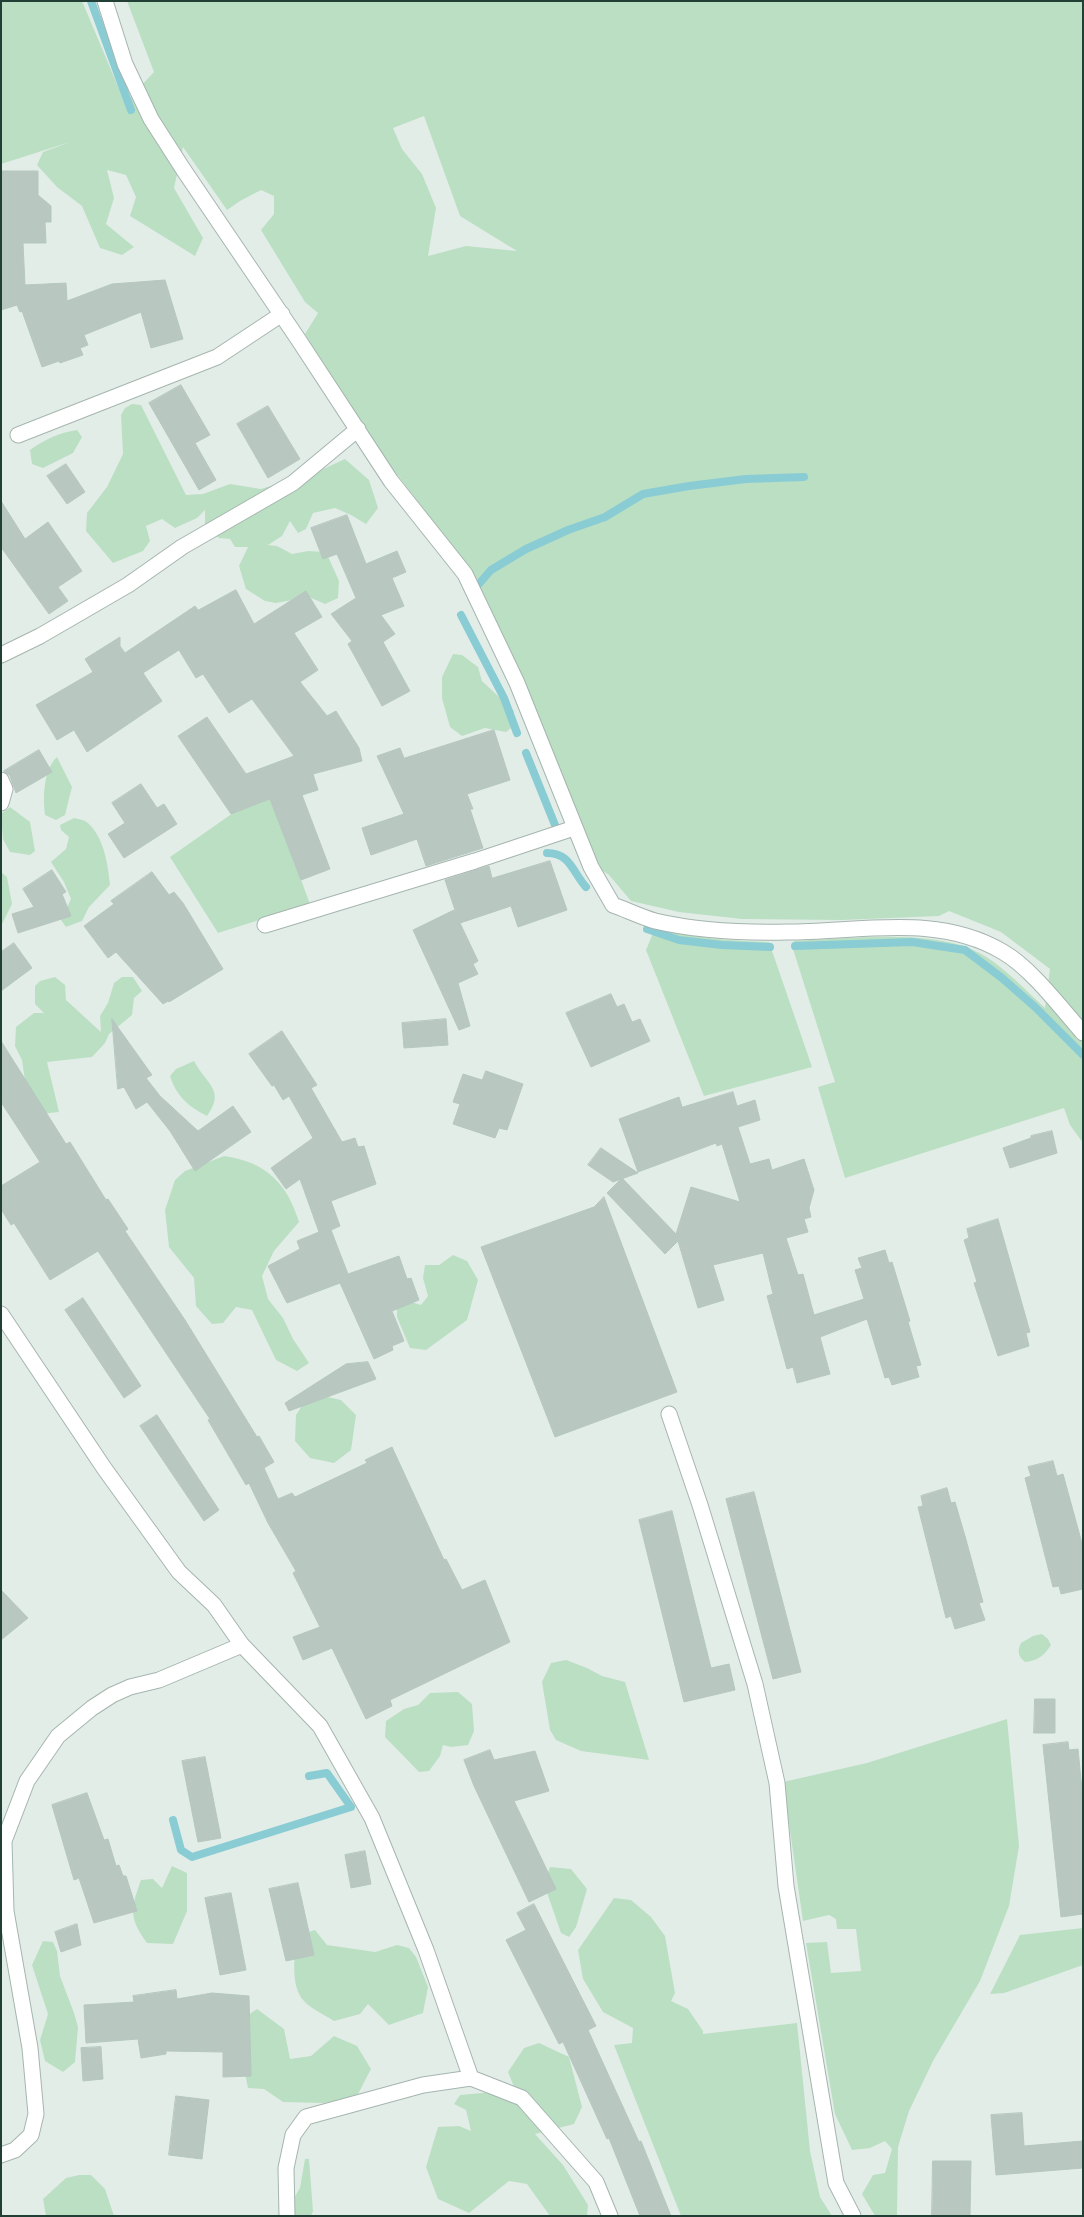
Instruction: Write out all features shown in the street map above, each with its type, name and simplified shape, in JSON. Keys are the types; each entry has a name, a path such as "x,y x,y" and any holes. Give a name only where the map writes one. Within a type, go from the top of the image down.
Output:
{"street":[{"path":"105,1 125,64 151,118 183,169 282,314 391,481 465,574 518,684 591,867 613,905 656,920 728,932 789,932 915,927 953,931 985,942 1005,953 1046,991 1083,1033"},
{"path":"18,435 217,357 282,314"},
{"path":"1,654 40,636 128,585 182,547 293,483 358,429"},
{"path":"1,780 5,789 1,803"},
{"path":"265,925 476,861 574,828"},
{"path":"1,1314 104,1468 179,1572 214,1605 242,1645 320,1726 372,1818 426,1950 471,2078"},
{"path":"670,1414 755,1684 777,1783 786,1886 836,2183 853,2216"},
{"path":"1,2156 15,2150 31,2135 36,2114 30,2048 6,1911 4,1841 27,1781 58,1736 92,1708 112,1695 130,1687 159,1680 242,1645"},
{"path":"287,2216 286,2168 293,2135 306,2116 423,2085 471,2078 522,2098 596,2182 610,2216"}],"green space":[{"path":"1,1 82,1 125,103 154,72 127,1 1083,1 1083,1143 1070,1125 1064,1108 845,1178 818,1087 835,1082 793,949 794,941 861,937 910,937 933,939 954,944 973,950 992,961 1045,1008 1050,969 1001,932 949,911 939,916 842,920 742,919 679,912 631,901 609,875 597,867 541,721 493,617 426,512 370,439 305,334 318,313 305,302 261,230 274,214 274,196 261,190 227,210 183,147 174,188 203,238 195,256 130,216 136,197 126,175 107,170 114,198 106,224 134,247 122,255 100,248 82,206 57,187 37,165 43,152 70,142 1,164","holes":["424,116 460,216 517,251 466,246 428,256 436,208 422,174 402,149 393,128"]},
{"path":"132,404 141,405 186,495 203,494 230,484 261,489 319,471 345,459 369,480 378,508 366,524 335,508 313,513 306,529 298,533 290,521 282,536 268,545 277,546 292,554 308,551 326,552 339,581 338,598 325,604 309,597 276,603 265,601 246,589 239,566 248,547 235,547 230,539 219,538 205,527 205,510 197,518 175,528 162,519 146,526 150,541 143,551 113,563 86,531 87,513 107,487 123,454 121,415 125,408"},
{"path":"77,430 82,437 73,453 43,468 32,464 30,450 52,437"},
{"path":"453,654 462,655 478,667 482,681 514,711 511,728 506,732 485,728 462,736 450,727 442,698 442,677"},
{"path":"57,757 72,787 65,815 56,820 45,815 44,801 45,784 49,769"},
{"path":"271,799 310,904 218,933 170,857 233,813"},
{"path":"10,807 30,822 35,851 30,855 10,852 3,839 1,814"},
{"path":"74,818 87,822 98,836 106,860 110,885 89,907 82,921 66,927 61,920 71,899 64,882 51,862 66,849 69,837 61,830 60,825"},
{"path":"1,872 7,877 12,904 1,926"},
{"path":"656,926 712,938 769,942 812,1067 704,1096 646,950"},
{"path":"55,977 65,985 66,1000 101,1032 100,1016 108,1003 114,983 122,977 133,977 142,991 134,998 132,1015 109,1034 105,1043 92,1057 47,1062 59,1112 40,1114 27,1095 22,1060 15,1046 16,1027 34,1013 44,1013 35,1004 35,986 40,981"},
{"path":"194,1061 214,1093 215,1100 207,1116 194,1109 184,1100 170,1076 176,1069"},
{"path":"224,1156 252,1163 273,1177 288,1196 299,1222 274,1251 262,1276 268,1299 283,1318 293,1339 309,1363 297,1371 276,1360 252,1310 236,1307 223,1323 212,1324 196,1306 194,1278 169,1247 165,1210 175,1180 185,1171"},
{"path":"453,1255 467,1261 478,1280 467,1320 426,1350 410,1348 397,1317 397,1300 401,1299 421,1305 428,1296 423,1278 425,1265 439,1265"},
{"path":"318,1395 341,1400 356,1415 351,1450 334,1463 310,1458 295,1441 296,1415 307,1398"},
{"path":"1042,1634 1051,1645 1040,1657 1025,1662 1019,1653 1021,1643 1033,1636"},
{"path":"566,1660 602,1676 625,1682 649,1760 581,1751 556,1740 550,1730 542,1682 551,1663"},
{"path":"458,1692 472,1704 474,1731 468,1745 451,1747 443,1745 440,1756 429,1771 419,1772 385,1737 386,1721 404,1709 418,1705 430,1693"},
{"path":"1007,1719 1019,1846 1009,1906 980,1981 933,2061 909,2111 898,2147 897,2216 875,2216 862,2194 873,2175 885,2173 892,2149 885,2141 870,2148 852,2150 835,2114 806,1943 827,1942 831,1973 861,1971 856,1929 837,1929 836,1919 829,1915 803,1921 783,1782 867,1763"},
{"path":"172,1866 187,1873 187,1911 173,1944 147,1943 137,1926 133,1912 133,1905 141,1880 153,1879 162,1888"},
{"path":"550,1867 571,1869 587,1889 576,1927 569,1937 561,1933 544,1884"},
{"path":"614,1898 631,1900 651,1917 665,1936 675,1993 671,2001 688,2009 703,2031 703,2034 797,2023 810,2151 820,2197 832,2216 681,2216 614,2045 632,2043 633,2028 603,2012 583,1979 578,1950"},
{"path":"1083,1928 1083,1965 1004,1993 990,1994 1020,1935"},
{"path":"315,1930 327,1945 375,1952 397,1945 409,1948 416,1957 428,1987 423,2013 389,2025 368,2004 360,2014 334,2021 310,2007 300,1995 297,1987 294,1960 298,1935"},
{"path":"43,1941 53,1942 57,1951 60,1976 78,2027 75,2062 63,2072 45,2061 40,2040 48,2014 32,1965"},
{"path":"257,2009 284,2029 290,2059 311,2056 334,2036 357,2046 371,2069 357,2096 324,2103 283,2102 264,2089 248,2088 235,2024"},
{"path":"539,2043 569,2057 582,2107 574,2124 535,2134 563,2165 588,2205 587,2216 550,2216 527,2184 509,2181 469,2213 438,2199 426,2167 438,2127 459,2126 471,2131 466,2110 454,2104 460,2095 493,2092 521,2104 508,2072 524,2048"},
{"path":"305,2159 309,2159 313,2211 311,2216 283,2216 300,2188"},
{"path":"91,2175 105,2189 114,2216 46,2216 43,2199 66,2178"}],"building":[{"path":"1,171 38,171 38,195 51,206 51,222 45,222 46,243 23,243 25,285 66,283 67,301 112,284 165,280 183,339 151,348 141,312 84,335 88,345 80,348 83,355 42,367 22,311 20,312 17,305 1,310"},
{"path":"181,385 210,435 195,443 216,480 199,490 149,403"},
{"path":"268,406 300,459 268,478 237,424"},
{"path":"66,464 85,492 67,504 47,476"},
{"path":"1,501 25,539 48,522 82,571 58,587 68,601 49,614 1,547"},
{"path":"347,515 366,564 397,551 406,572 392,578 404,606 381,615 395,634 383,642 410,691 382,706 348,644 352,641 331,614 356,598 337,554 323,559 311,528"},
{"path":"236,590 254,624 306,591 322,617 294,633 318,670 300,682 327,716 336,711 359,748 362,761 313,774 318,790 302,795 330,869 301,880 270,799 231,814 178,736 207,717 246,774 294,756 252,699 229,713 203,674 196,678 179,650 143,673 162,701 87,752 74,730 57,740 36,705 93,672 85,659 120,637 120,646 125,653 195,606 198,610"},
{"path":"494,730 510,780 467,794 483,848 426,866 417,839 371,855 362,828 404,814 377,756 400,748 404,758"},
{"path":"39,750 52,772 16,793 10,776 4,771"},
{"path":"141,784 157,808 164,804 177,824 124,858 108,834 125,823 112,803"},
{"path":"550,861 567,910 518,927 511,906 460,923 478,961 473,964 478,974 458,983 470,1026 459,1030 413,930 454,910 457,916 445,880 489,866 492,878"},
{"path":"52,870 66,892 62,894 71,916 18,933 12,914 34,907 23,889"},
{"path":"152,872 169,895 174,892 183,903 223,969 163,1004 116,952 108,958 84,926 114,904 111,901"},
{"path":"14,943 32,968 1,991 1,952"},
{"path":"611,994 617,1007 624,1004 632,1022 640,1019 650,1041 591,1067 566,1013"},
{"path":"112,1019 152,1075 146,1078 160,1096 198,1131 233,1106 251,1132 195,1171 170,1131 147,1102 136,1109 124,1087 118,1089"},
{"path":"446,1019 448,1045 404,1048 402,1023"},
{"path":"282,1031 317,1085 311,1088 342,1142 355,1138 358,1147 364,1146 376,1184 331,1201 340,1226 331,1230 348,1274 399,1256 407,1279 411,1278 419,1300 392,1311 404,1341 392,1346 393,1350 374,1359 340,1283 287,1303 268,1266 300,1249 297,1241 319,1232 300,1179 286,1189 271,1168 313,1138 289,1096 283,1100 274,1085 272,1086 249,1054"},
{"path":"1,1041 66,1144 70,1142 106,1200 108,1199 128,1229 125,1231 185,1320 257,1437 259,1436 274,1462 264,1468 278,1499 292,1493 295,1497 367,1463 365,1460 392,1447 444,1560 446,1559 462,1590 485,1580 510,1642 390,1700 392,1706 366,1719 332,1648 303,1660 293,1637 320,1627 293,1573 296,1571 268,1523 249,1483 246,1485 208,1420 210,1419 98,1251 50,1280 14,1223 11,1225 1,1209 1,1186 40,1162 1,1102"},
{"path":"486,1071 523,1084 507,1130 499,1128 495,1138 453,1124 460,1104 453,1102 463,1074 482,1080"},
{"path":"733,1092 737,1106 755,1100 760,1120 738,1127 750,1164 769,1159 772,1170 804,1159 814,1190 809,1208 811,1217 804,1219 808,1232 786,1238 798,1275 803,1274 814,1315 864,1299 855,1270 862,1268 858,1258 885,1250 889,1263 892,1262 910,1321 908,1322 921,1365 916,1366 919,1377 892,1385 889,1377 885,1378 867,1319 820,1337 830,1374 797,1383 793,1367 787,1369 767,1296 773,1294 763,1253 713,1265 724,1300 698,1308 678,1241 665,1254 607,1193 622,1178 676,1234 691,1187 740,1202 722,1144 717,1146 716,1143 638,1172 619,1119 679,1097 682,1107"},
{"path":"1052,1131 1057,1153 1010,1168 1003,1148 1031,1138 1031,1136"},
{"path":"601,1148 638,1173 613,1182 588,1165"},
{"path":"604,1197 677,1392 555,1437 481,1247 594,1207"},
{"path":"998,1219 1030,1332 1026,1333 1029,1346 998,1356 974,1283 977,1282 964,1240 969,1238 967,1229"},
{"path":"83,1298 141,1386 124,1398 65,1310"},
{"path":"368,1362 376,1379 289,1411 285,1403 346,1364"},
{"path":"157,1415 219,1510 204,1521 140,1426"},
{"path":"1053,1461 1057,1476 1063,1474 1083,1547 1083,1589 1061,1594 1059,1586 1053,1587 1025,1478 1031,1476 1028,1467"},
{"path":"947,1488 951,1503 955,1502 965,1536 983,1602 979,1603 985,1620 955,1629 951,1616 946,1618 918,1507 923,1506 921,1496"},
{"path":"754,1492 801,1672 773,1679 726,1499"},
{"path":"672,1511 711,1668 729,1664 735,1690 684,1702 639,1520"},
{"path":"1,1590 28,1618 1,1640"},
{"path":"1035,1699 1055,1699 1055,1733 1034,1733"},
{"path":"1068,1742 1069,1750 1078,1749 1083,1800 1083,1914 1061,1917 1043,1745"},
{"path":"490,1750 494,1760 535,1751 549,1791 514,1801 556,1889 529,1902 474,1786 464,1760"},
{"path":"205,1757 221,1838 198,1842 182,1761"},
{"path":"87,1793 104,1840 108,1839 116,1866 119,1865 123,1876 126,1876 137,1911 94,1923 79,1878 74,1880 52,1805"},
{"path":"365,1851 371,1884 351,1888 345,1855"},
{"path":"298,1883 314,1955 286,1961 269,1889"},
{"path":"231,1893 246,1970 220,1975 205,1898"},
{"path":"534,1904 596,2026 588,2030 639,2142 641,2141 671,2216 640,2216 609,2138 607,2139 563,2042 559,2044 506,1940 526,1930 517,1913"},
{"path":"77,1924 81,1945 61,1952 55,1932"},
{"path":"176,1990 177,1999 212,1993 249,1996 251,2076 223,2077 223,2052 166,2051 166,2054 141,2058 138,2039 86,2043 84,2005 134,2002 133,1996"},
{"path":"101,2047 103,2079 83,2081 81,2048"},
{"path":"176,2096 209,2100 202,2159 169,2155"},
{"path":"1022,2113 1024,2146 1083,2141 1083,2168 996,2175 991,2115"},
{"path":"933,2161 971,2161 970,2216 932,2216"}],"waterway":[{"path":"91,1 131,110"},
{"path":"478,585 491,570 526,549 568,530 605,517 643,494 746,479 804,477"},
{"path":"461,615 504,698 517,733"},
{"path":"526,753 555,825"},
{"path":"547,853 561,856 566,860 586,887"},
{"path":"647,929 679,940 722,945 770,947"},
{"path":"795,946 912,942 965,950 1002,978 1035,1007 1083,1055"},
{"path":"173,1820 181,1850 192,1857 351,1807 327,1773 309,1776"}]}
